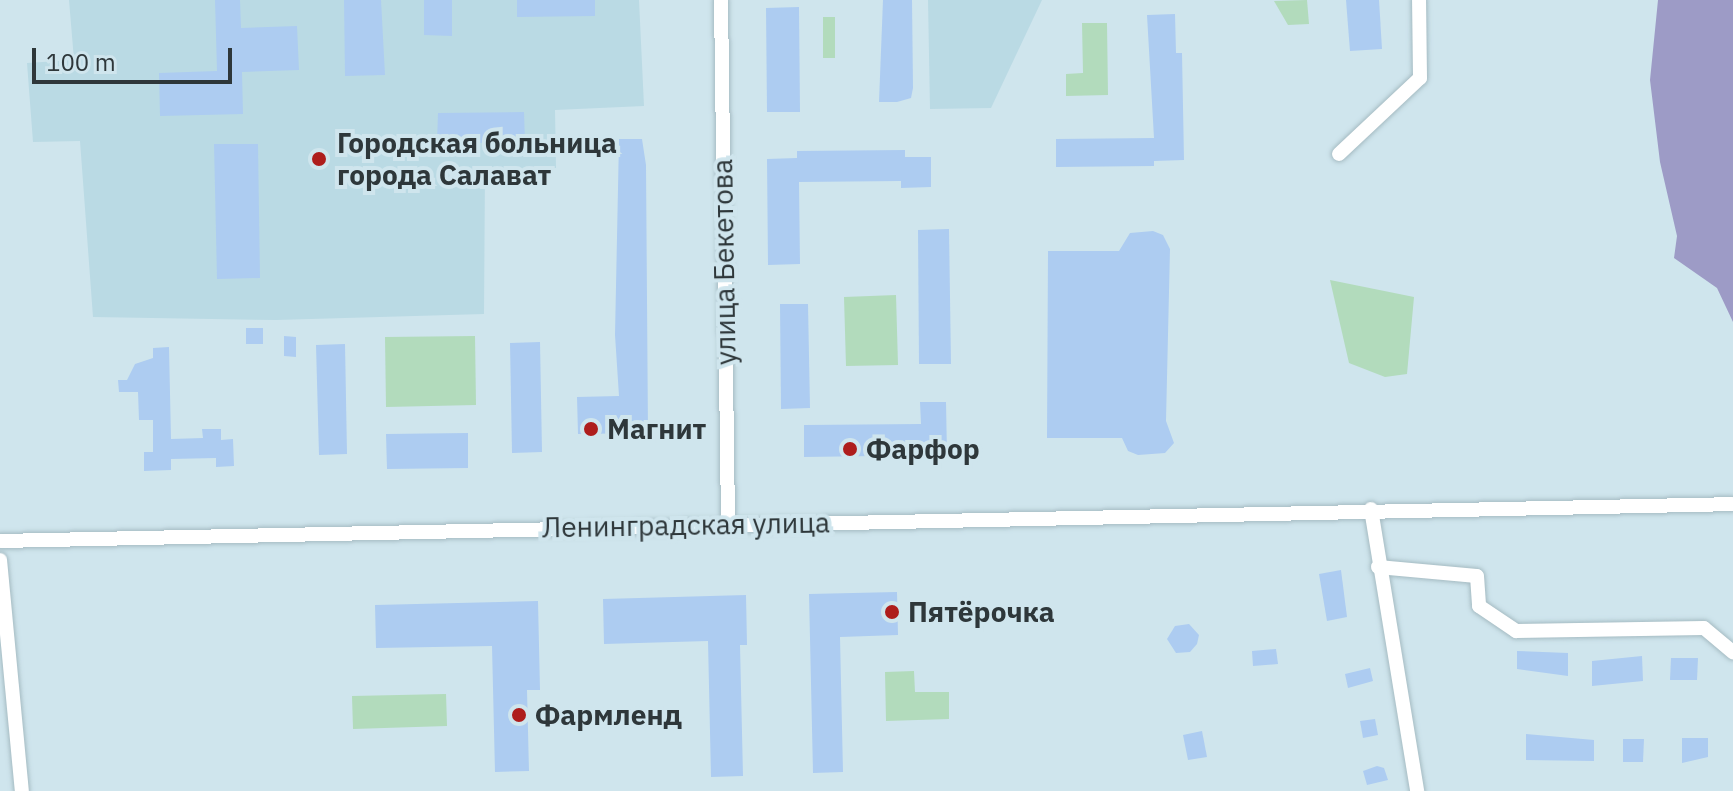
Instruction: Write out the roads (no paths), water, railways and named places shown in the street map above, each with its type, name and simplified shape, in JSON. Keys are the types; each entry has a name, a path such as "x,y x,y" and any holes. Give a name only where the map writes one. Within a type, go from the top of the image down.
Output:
{"street":[{"name":"улица Бекетова","path":"721,0 728,524"},
{"path":"1339,154 1420,78 1419,0"},
{"name":"Ленинградская улица","path":"0,541 1371,509 1733,504"},
{"path":"1371,509 1378,567 1417,791"},
{"path":"0,560 22,791"},
{"path":"1378,567 1441,570 1477,576 1479,606 1516,631 1704,628 1733,652"}],"water":[{"path":"1658,0 1733,0 1733,322 1717,288 1674,258 1677,236 1660,162 1650,80"}],"place":[{"name":"Городская больница города Салават","path":"319,159"},
{"name":"Магнит","path":"591,429"},
{"name":"Фарфор","path":"850,449"},
{"name":"Пятёрочка","path":"892,612"},
{"name":"Фармленд","path":"519,715"}]}
